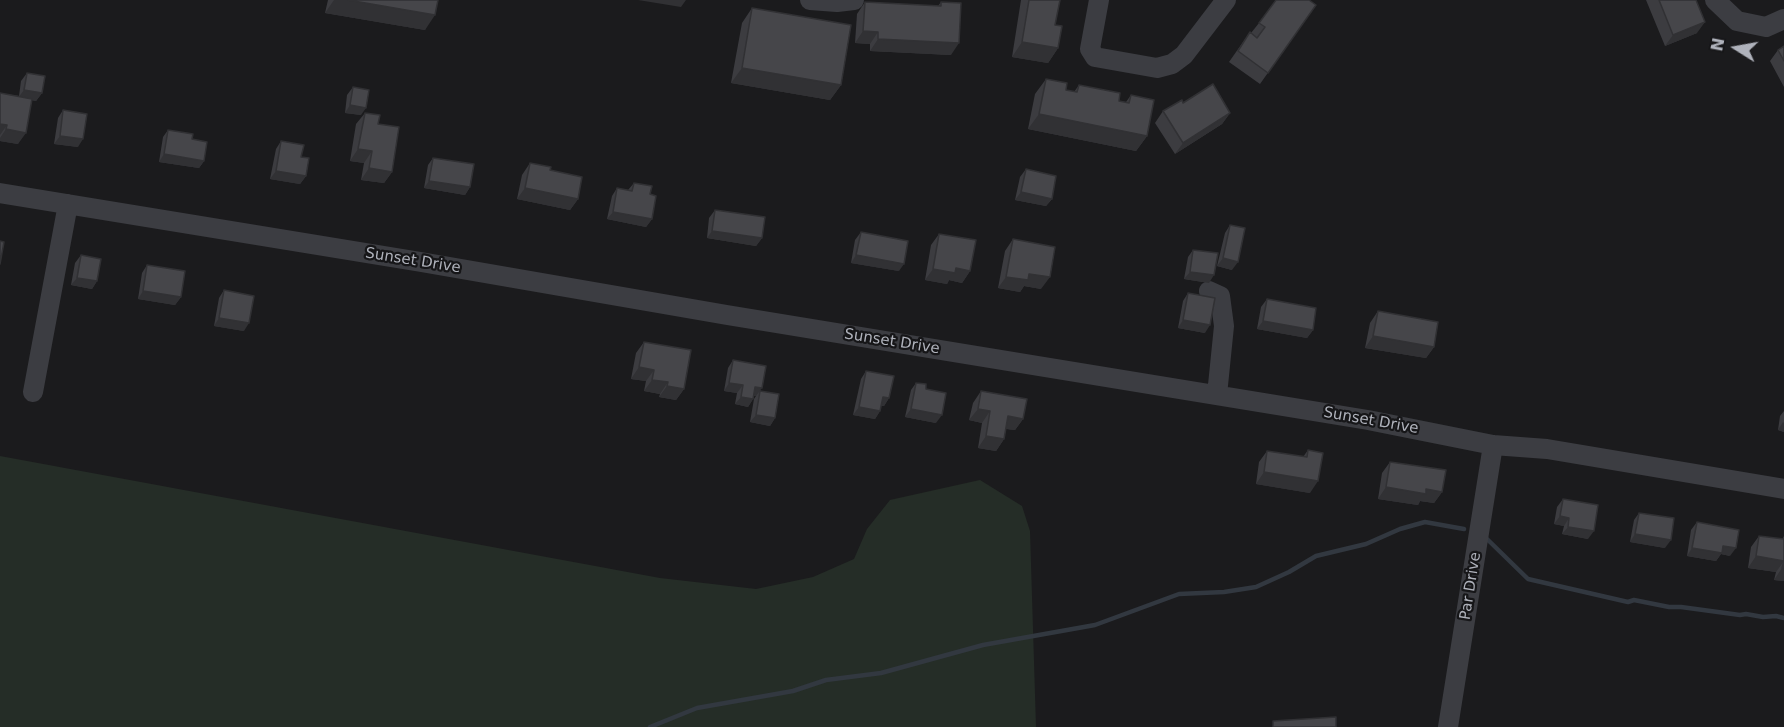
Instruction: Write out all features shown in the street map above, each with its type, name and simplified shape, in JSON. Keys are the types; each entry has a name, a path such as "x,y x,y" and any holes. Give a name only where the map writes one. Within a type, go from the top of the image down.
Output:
{"street":[{"path":"810,0 837,2 854,0"},
{"path":"1099,0 1090,49 1095,57 1156,68 1172,64 1184,55 1226,0"},
{"path":"1715,0 1737,21 1766,27 1784,19"},
{"name":"Sunset Drive","path":"0,193 1368,420 1493,445 1547,449 1784,489"},
{"path":"33,392 68,204"},
{"path":"1209,291 1220,296 1224,326 1217,395"},
{"name":"Par Drive","path":"1448,727 1493,445"}],"shaded area":[{"path":"0,456 660,578 756,589 813,577 854,559 867,529 890,500 980,480 1022,506 1030,531 1036,727 0,727"}],"building":[{"path":"348,0 438,0 435,15"},
{"path":"1029,0 1060,0 1055,25 1062,26 1058,48 1022,42"},
{"path":"1276,0 1309,0 1316,5 1268,73 1238,51 1250,32 1257,38 1265,27 1259,23"},
{"path":"1659,0 1696,0 1705,22 1673,35"},
{"path":"865,2 941,6 941,2 961,3 959,43 878,39 878,32 863,31"},
{"path":"752,8 851,25 841,85 742,68"},
{"path":"1784,46 1784,61 1778,50"},
{"path":"27,73 45,76 42,93 24,90"},
{"path":"1046,79 1067,83 1066,90 1077,92 1079,85 1120,93 1119,101 1129,103 1131,95 1154,100 1147,136 1039,114"},
{"path":"1213,84 1230,113 1183,143 1163,111 1182,100 1183,103"},
{"path":"353,87 369,90 366,108 350,105"},
{"path":"0,93 32,99 26,133 6,129 7,125 0,124"},
{"path":"63,110 87,114 83,139 60,136"},
{"path":"365,113 380,115 378,124 399,127 392,172 369,168 372,151 358,149"},
{"path":"168,130 193,134 192,139 207,142 204,161 164,154"},
{"path":"281,141 304,145 301,157 309,158 306,176 276,171"},
{"path":"433,158 474,164 470,187 429,181"},
{"path":"530,163 582,177 578,199 525,188"},
{"path":"1026,169 1056,176 1052,199 1021,192"},
{"path":"634,183 652,186 650,194 656,196 652,219 613,212 617,188 632,191"},
{"path":"715,210 765,217 762,238 712,231"},
{"path":"1230,225 1245,228 1238,262 1223,258"},
{"path":"861,232 908,241 904,264 856,255"},
{"path":"939,234 976,240 970,271 956,268 955,273 933,269"},
{"path":"1013,239 1055,247 1050,277 1029,274 1028,280 1006,277"},
{"path":"0,241 4,242 0,264"},
{"path":"1193,250 1218,253 1214,275 1190,272"},
{"path":"81,255 101,259 97,281 77,278"},
{"path":"147,265 185,271 181,297 143,291"},
{"path":"224,290 254,296 249,323 219,318"},
{"path":"1188,293 1215,298 1210,325 1183,320"},
{"path":"1267,299 1316,308 1313,330 1263,321"},
{"path":"1378,311 1438,322 1434,347 1373,336"},
{"path":"644,342 691,350 684,389 667,386 668,382 652,380 654,370 639,367"},
{"path":"733,360 766,366 762,388 755,387 753,399 741,397 743,385 729,383"},
{"path":"866,371 894,376 889,398 883,397 880,411 859,407"},
{"path":"916,383 926,384 926,389 946,393 942,415 911,409"},
{"path":"760,391 779,394 775,418 756,415"},
{"path":"981,391 1027,399 1023,419 1008,416 1004,439 986,436 990,411 978,409"},
{"path":"1308,450 1323,453 1318,481 1264,472 1267,451 1307,457"},
{"path":"1390,462 1446,470 1442,492 1426,489 1426,494 1386,487"},
{"path":"1563,499 1598,505 1594,531 1568,527 1569,518 1560,516"},
{"path":"1639,513 1674,518 1671,540 1635,534"},
{"path":"1697,522 1739,530 1736,548 1723,546 1722,553 1692,548"},
{"path":"1759,536 1784,539 1784,561 1756,556"},
{"path":"1336,717 1336,727 1273,727 1273,721"}],"waterway":[{"path":"650,727 697,708 793,691 826,680 881,673 983,645 1095,625 1179,594 1224,592 1256,587 1289,572 1316,556 1366,544 1400,529 1425,522 1464,529"},
{"path":"1487,539 1528,579 1628,602 1634,600 1669,607 1784,618"}]}
